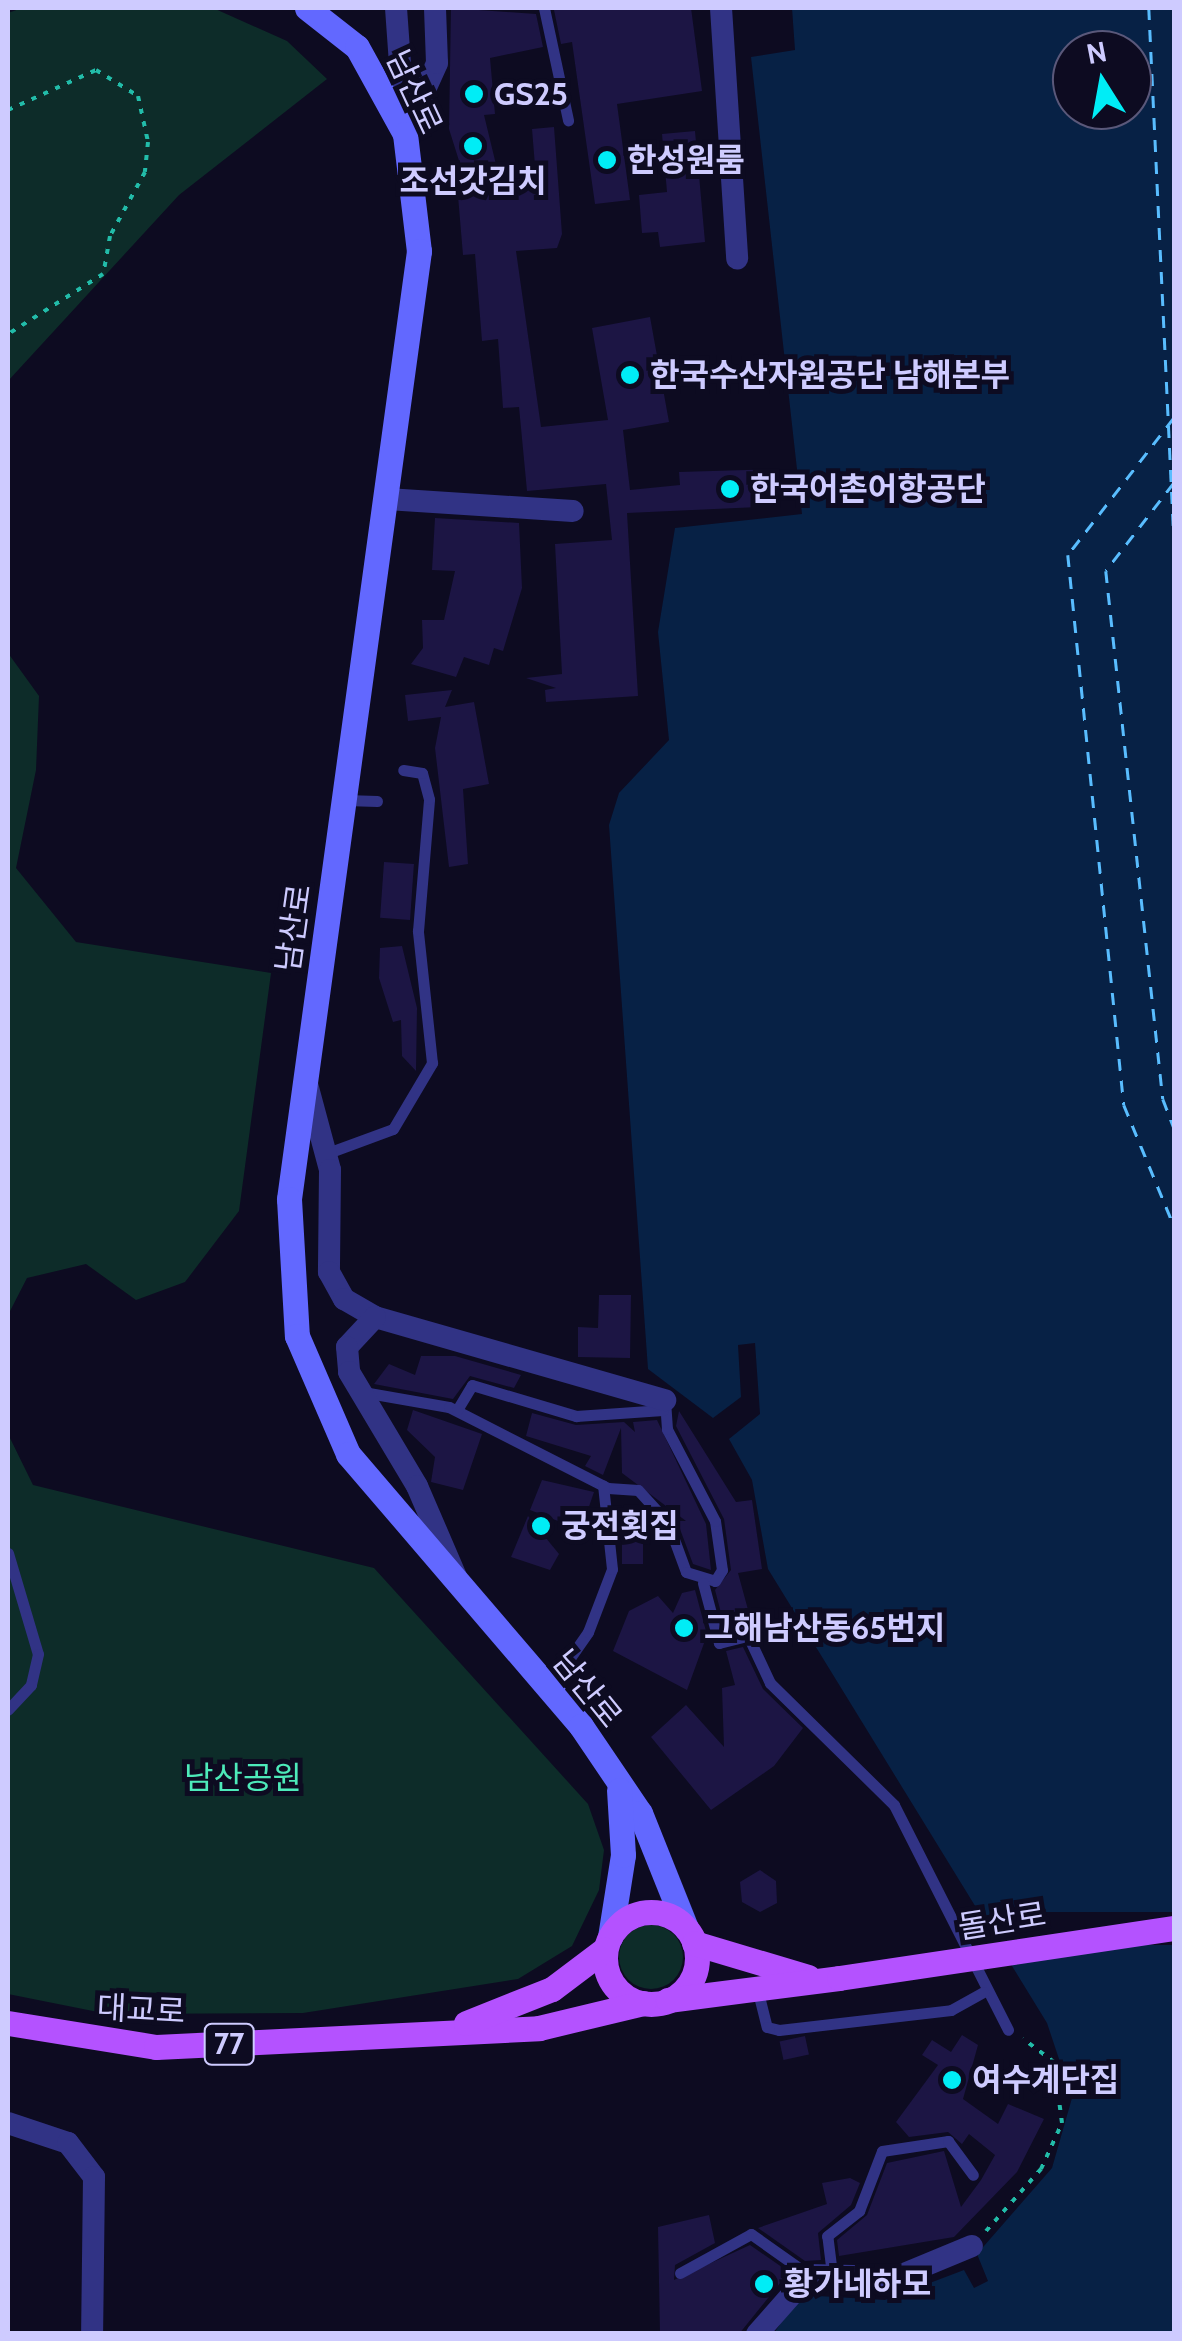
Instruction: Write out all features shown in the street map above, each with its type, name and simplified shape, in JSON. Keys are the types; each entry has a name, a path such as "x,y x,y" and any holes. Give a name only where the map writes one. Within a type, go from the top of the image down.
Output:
{"main road":[{"name":"대교로","path":"452,2028 552,1989 646,1912 690,1935 834,1979"},
{"name":"돌산로","path":"834,1979 1174,1928"},
{"path":"607,1943 609,1978 656,2001 689,1983 690,1935"},
{"name":"대교로","path":"8,2023 156,2048 452,2028 576,2024 656,2001 758,1992 834,1979"}],"street":[{"name":"남산로","path":"307,8 368,62 405,134 419,250 288,1238 303,1361 348,1454 461,1592 548,1689 620,1790 658,1848 690,1935"},
{"path":"396,8 405,134"},
{"path":"405,134 437,64 435,8"},
{"path":"720,8 737,258"},
{"path":"387,499 574,511"},
{"path":"306,1081 325,1154 330,1280 375,1317 664,1405"},
{"path":"375,1317 347,1347 358,1390 431,1512 461,1592"},
{"path":"607,1943 623,1855 620,1790"},
{"path":"8,2123 68,2144 94,2177 92,2334"},
{"path":"757,2334 820,2274 897,2277 972,2246"}],"lane":[{"path":"544,8 568,120"},
{"path":"325,1154 394,1129 432,1062 418,931 429,799 422,774 403,770"},
{"path":"345,800 377,801"},
{"path":"457,1410 472,1385 576,1416 664,1405 715,1521 721,1575 704,1583"},
{"path":"358,1390 457,1410 603,1485 650,1499 686,1572 704,1583 719,1643 751,1638 770,1682 894,1805 984,1992 1008,2030"},
{"path":"548,1689 588,1632 612,1569 603,1485"},
{"path":"8,1553 38,1654 31,1685 8,1710"},
{"path":"758,1992 775,2030 951,2010 984,1992"},
{"path":"680,2273 752,2234 820,2274 827,2236 859,2212 882,2151 948,2141 972,2175"}],"path":[{"path":"8,110 96,70 138,96 148,142 145,172 110,236 103,274 8,334"},
{"path":"972,2246 1041,2169 1062,2123 1054,2062 1008,2030"}],"green space":[{"path":"22,8 213,8 287,41 327,79 179,195 8,381 8,13"},
{"path":"8,653 39,696 36,770 16,868 76,942 271,973 239,1211 185,1282 136,1300 86,1264 27,1278 8,1315"},
{"name":"남산공원","path":"8,1434 33,1485 374,1568 588,1804 604,1850 599,1890 572,1946 518,1979 303,2013 108,2014 8,1994"},
{"path":"651,1925 674,1934 683,1957 674,1980 651,1989 628,1980 619,1957 628,1934"}],"water":[{"path":"792,8 1174,8 1174,2333 774,2333 801,2295 885,2300 964,2270 974,2288 988,2281 977,2254 1052,2168 1072,2098 1047,2023 768,1569 752,1480 729,1439 760,1414 755,1343 738,1345 741,1397 713,1418 648,1369 609,825 619,793 669,740 658,632 675,528 802,514 751,57 795,50"}],"pier":[{"path":"991,1912 1174,1912 1174,1945 991,1945"}],"building":[{"path":"451,8 536,14 543,47 490,58 495,114 484,115 500,181 536,178 532,129 554,127 562,234 557,248 516,251 541,427 608,420 592,328 650,317 669,422 623,430 630,490 680,485 679,472 777,469 780,506 627,513 638,696 546,702 545,690 556,688 526,678 562,674 555,544 612,540 606,484 527,491 519,407 503,408 498,339 482,341 475,254 463,255 457,184 466,183 449,129"},
{"path":"691,8 702,91 617,104 630,200 595,204 572,42 561,44 554,10"},
{"path":"695,131 705,242 660,247 658,232 642,233 639,195 667,192 662,134"},
{"path":"435,518 519,523 522,588 503,651 494,648 489,665 464,657 456,677 411,664 423,648 422,620 444,620 455,571 432,570"},
{"path":"452,690 445,707 474,702 489,784 463,789 468,864 449,867 435,748 441,717 408,721 405,695"},
{"path":"384,862 414,864 410,920 380,918"},
{"path":"402,946 417,1008 416,1071 402,1056 401,1020 393,1022 379,978 380,948"},
{"path":"599,1295 631,1295 630,1358 578,1357 578,1327 598,1328"},
{"path":"421,1356 455,1356 521,1375 514,1388 470,1376 453,1399 374,1384 389,1364 415,1375"},
{"path":"413,1410 482,1434 463,1490 431,1482 435,1457 407,1430"},
{"path":"679,1411 736,1502 752,1500 762,1569 738,1573 753,1628 726,1632 715,1590 731,1570 724,1519 676,1426"},
{"path":"532,1413 576,1425 624,1422 635,1432 633,1422 657,1420 706,1524 711,1570 693,1564 677,1521 686,1521 622,1473 621,1428 603,1475 585,1466 591,1456 526,1436"},
{"path":"542,1480 594,1492 581,1530 530,1510"},
{"path":"528,1516 559,1554 550,1570 511,1557"},
{"path":"622,1522 643,1522 643,1564 622,1564"},
{"path":"695,1590 707,1635 687,1690 613,1651 629,1611 658,1596 673,1613 682,1593"},
{"path":"743,1647 763,1689 803,1728 774,1766 711,1810 651,1737 686,1705 724,1747 722,1688 735,1685 726,1651"},
{"path":"760,1870 776,1881 777,1903 760,1912 742,1902 740,1882"},
{"path":"962,2035 978,2045 963,2099 998,2124 1008,2104 1044,2119 1017,2172 954,2237 839,2256 837,2240 867,2215 887,2163 944,2151 961,2207 995,2155 969,2134 962,2144 948,2132 909,2137 896,2122 938,2065 922,2055 932,2040 951,2052"},
{"path":"805,2036 809,2055 784,2060 780,2041"},
{"path":"850,2178 860,2183 851,2205 818,2233 821,2260 805,2261 758,2228 827,2204 822,2183"},
{"path":"709,2215 715,2243 675,2265 674,2280 750,2245 789,2272 739,2334 660,2334 658,2227"}],"ferry route":[{"path":"1149,8 1174,539"},
{"path":"1174,418 1068,555 1124,1105 1174,1226"},
{"path":"1174,483 1106,571 1163,1099 1174,1127"}],"place":[{"name":"GS25","path":"474,94"},
{"name":"조선갓김치","path":"473,146"},
{"name":"한성원룸","path":"607,160"},
{"name":"한국수산자원공단 남해본부","path":"630,375"},
{"name":"한국어촌어항공단","path":"730,489"},
{"name":"궁전횟집","path":"541,1526"},
{"name":"그해남산동65번지","path":"684,1628"},
{"name":"여수계단집","path":"952,2080"},
{"name":"황가네하모","path":"764,2284"}]}
